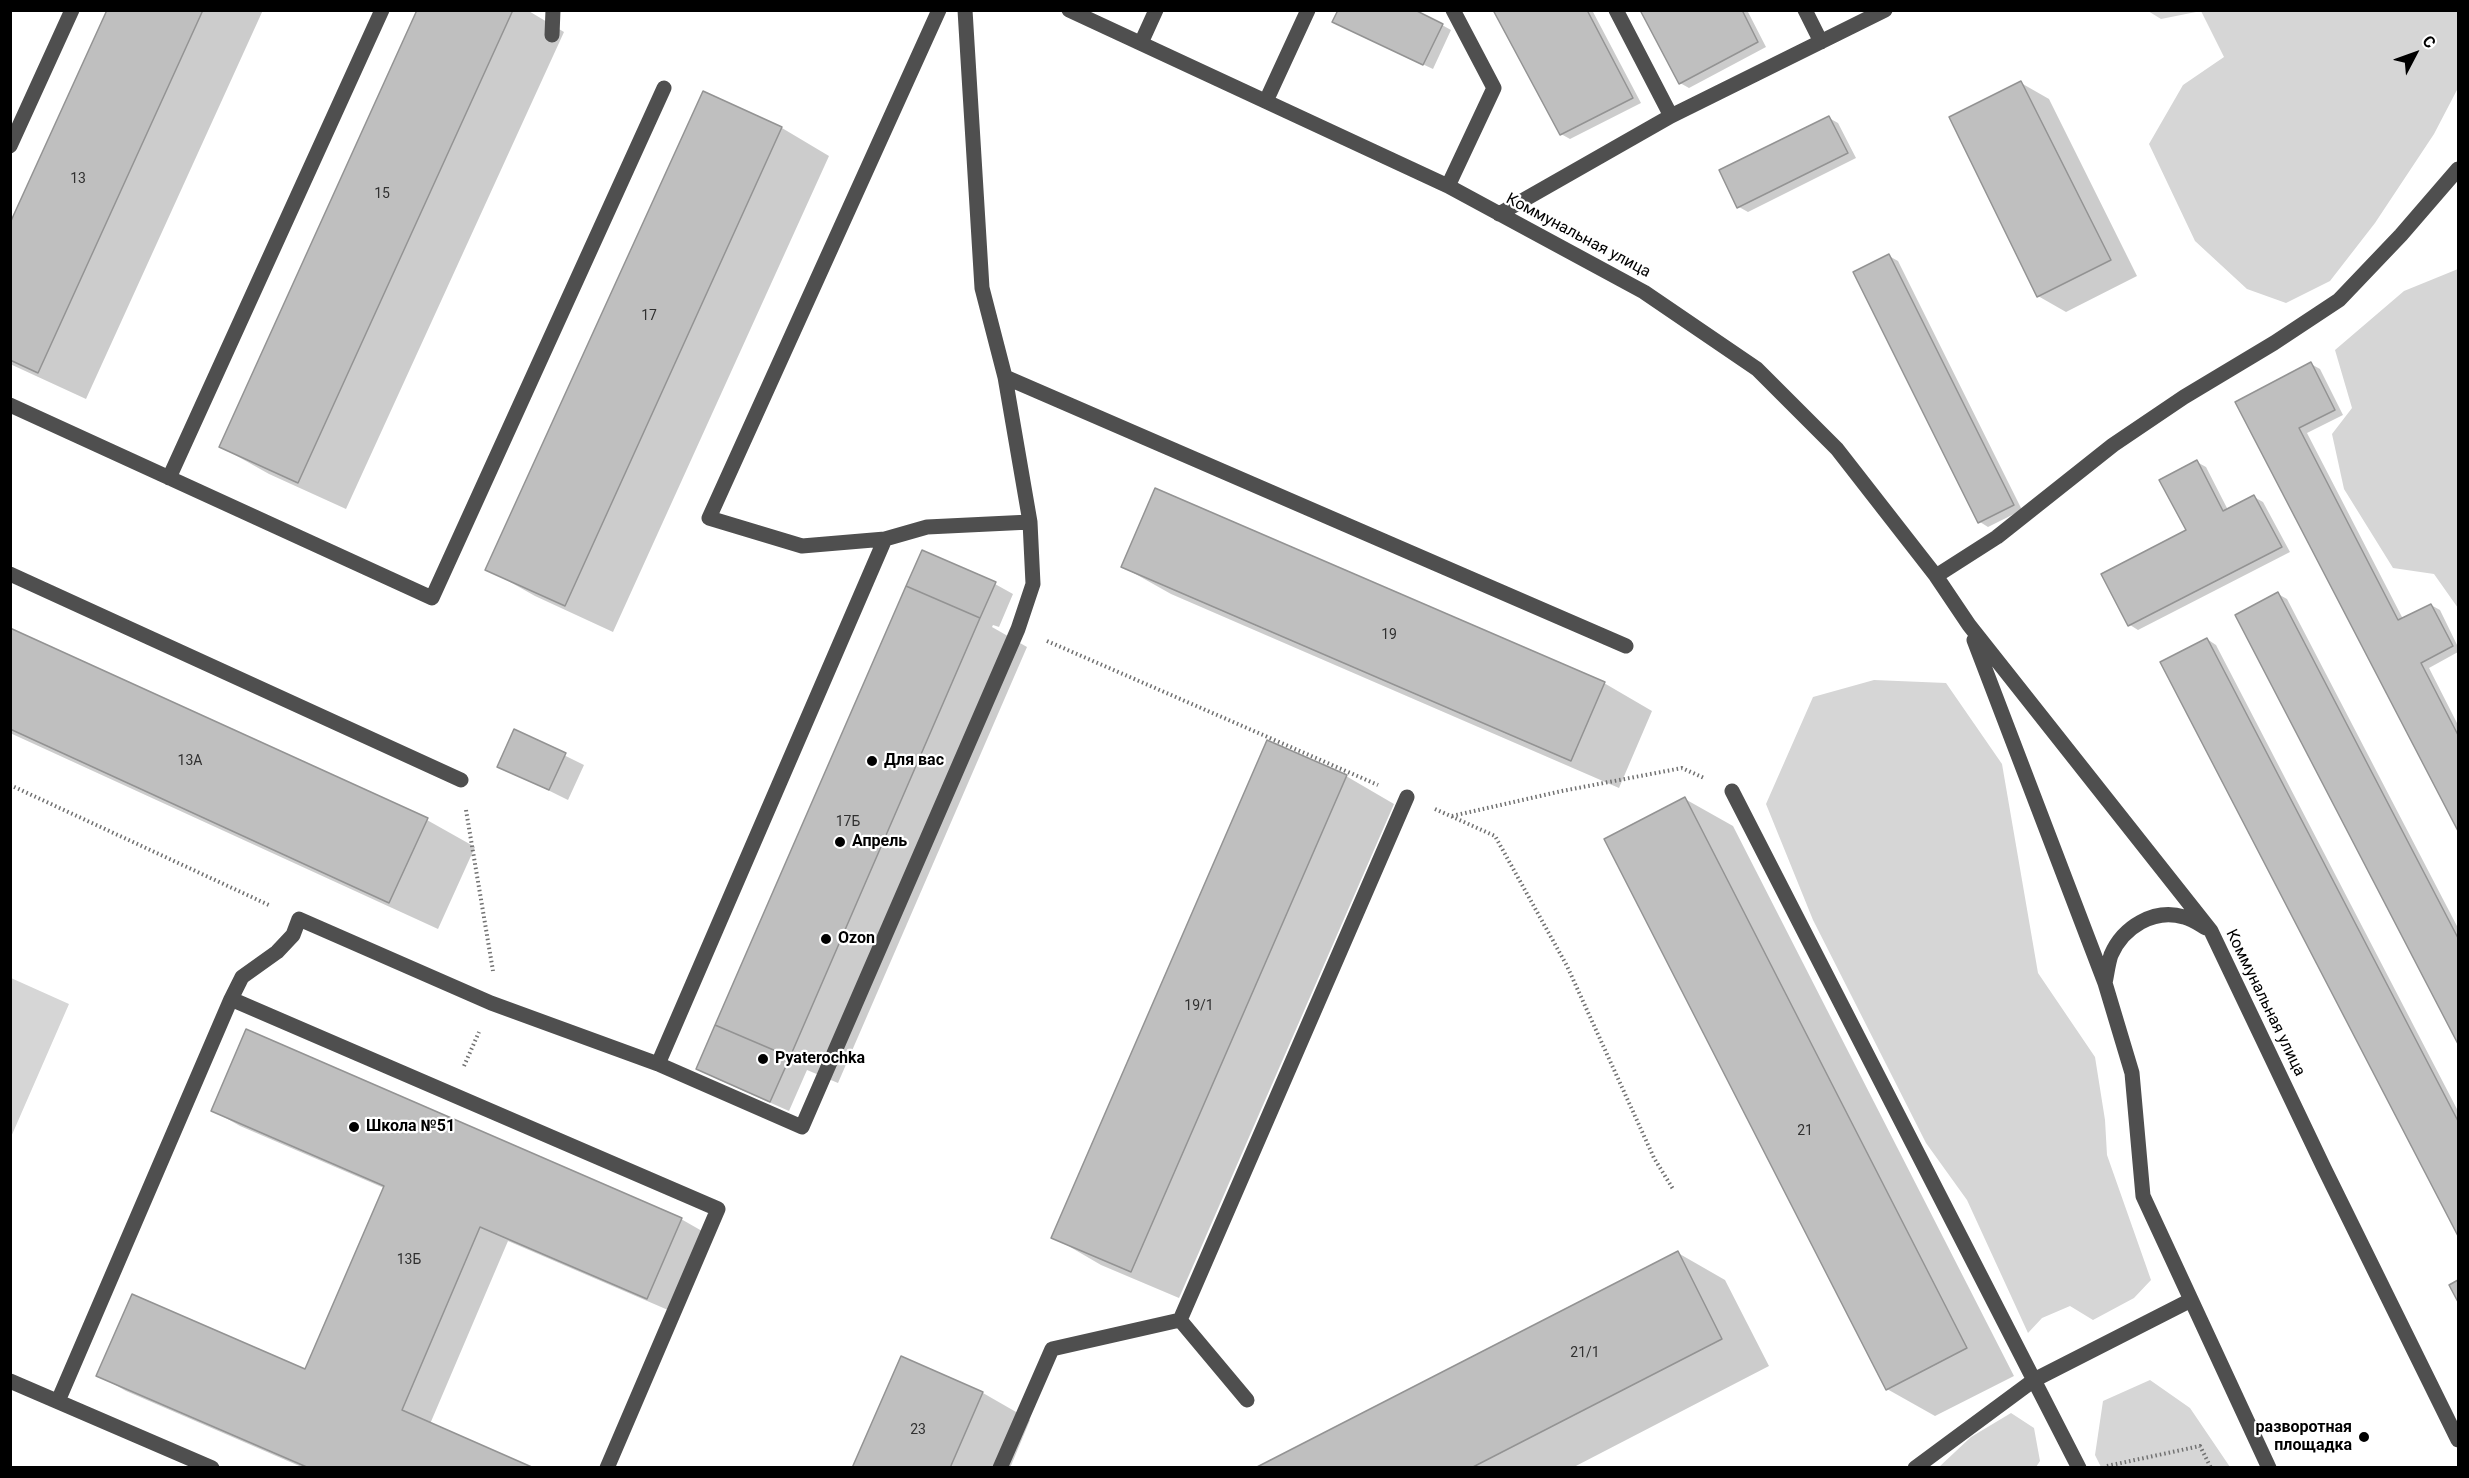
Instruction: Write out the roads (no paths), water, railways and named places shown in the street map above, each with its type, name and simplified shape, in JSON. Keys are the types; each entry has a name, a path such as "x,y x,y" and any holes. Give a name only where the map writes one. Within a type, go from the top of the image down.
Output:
{"street":[{"path":"10,146 72,10"},
{"path":"170,478 382,10"},
{"path":"552,34 553,10"},
{"path":"939,10 709,518 802,546 885,539 927,527 1030,522"},
{"path":"58,1401 242,977 277,952 292,935 299,919 491,1003 658,1064 802,1127 1018,628 1033,584 1030,522 1005,377 982,288 965,10"},
{"name":"Коммунальная улица","path":"1070,10 1448,186 1644,292 1757,369 1838,448 1936,576 1969,626 2211,931 2324,1168 2458,1440"},
{"path":"1141,43 1156,10"},
{"path":"1266,100 1308,10"},
{"path":"1448,186 1494,88 1453,10"},
{"path":"1616,10 1671,116"},
{"path":"1805,10 1821,42"},
{"path":"1499,214 1671,116 1885,10"},
{"path":"10,405 432,598 664,87"},
{"path":"1936,576 1997,537 2113,445 2184,397 2274,343 2339,300 2401,236 2458,169"},
{"path":"1005,377 1626,645"},
{"path":"658,1064 885,539"},
{"path":"10,574 461,780"},
{"name":"Коммунальная улица","path":"1969,626 2105,983 2132,1073 2143,1196 2270,1467"},
{"path":"1732,791 2079,1467"},
{"path":"1180,1320 1407,797"},
{"path":"2105,983 2110,957 2116,945 2136,924 2153,916 2169,914 2185,917 2211,931"},
{"path":"231,999 718,1209 607,1467"},
{"path":"1915,1467 2034,1380 2190,1300"},
{"path":"1180,1320 1247,1400"},
{"path":"1000,1467 1052,1349 1180,1320"},
{"path":"10,1381 212,1467"}],"place":[{"name":"Для вас","path":"872,761"},
{"name":"Апрель","path":"840,842"},
{"name":"Ozon","path":"826,939"},
{"name":"Pyaterochka","path":"763,1059"},
{"name":"Школа №51","path":"354,1127"},
{"name":"разворотная площадка","path":"2364,1437"}]}
